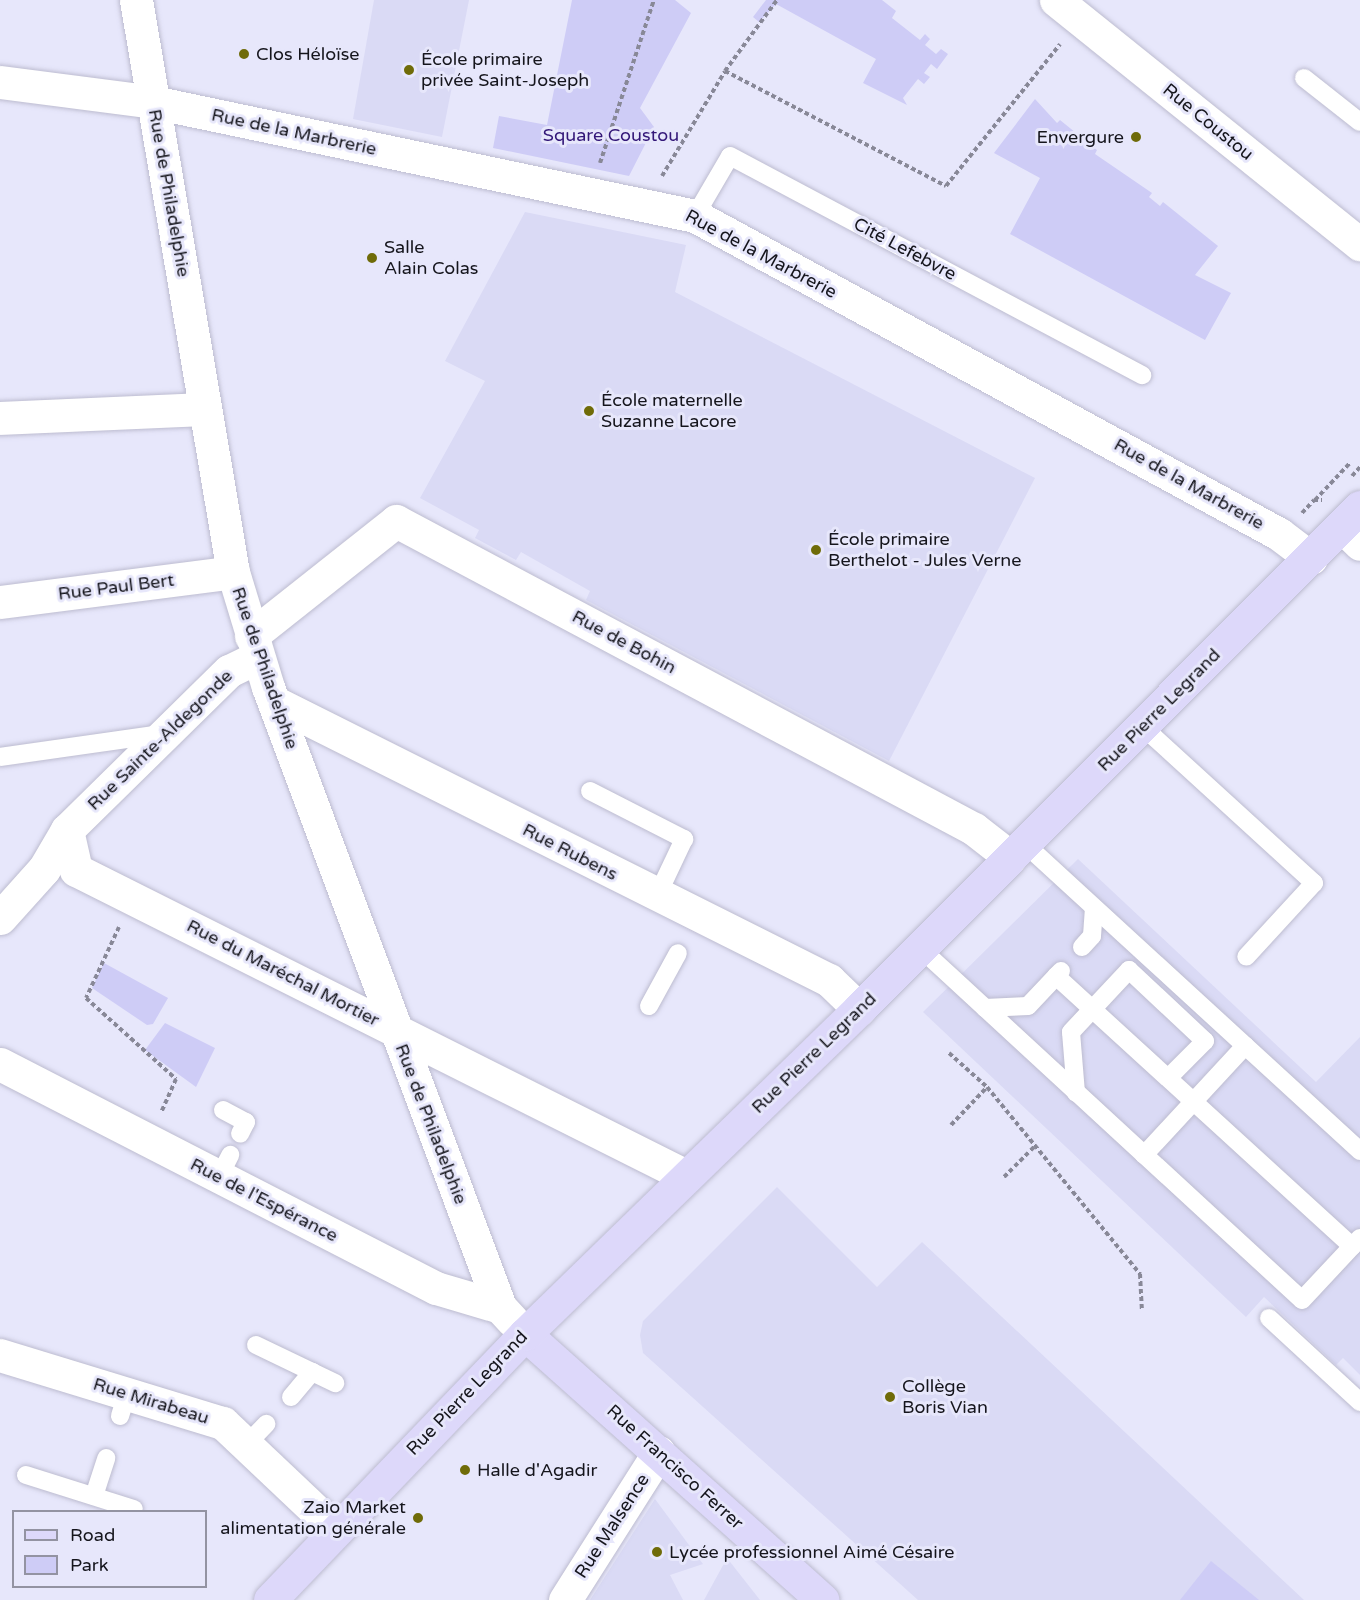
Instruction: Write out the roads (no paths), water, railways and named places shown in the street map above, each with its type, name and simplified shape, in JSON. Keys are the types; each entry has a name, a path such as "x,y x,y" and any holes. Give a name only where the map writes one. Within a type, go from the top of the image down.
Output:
{"main road":[{"name":"Rue Pierre Legrand","path":"270,1600 335,1529 525,1334 859,1009 1311,558 1354,526"},
{"name":"Rue Francisco Ferrer","path":"525,1334 824,1600"}],"street":[{"name":"Rue de Philadelphie","path":"136,0 233,572 274,702 500,1307"},
{"name":"Rue Coustou","path":"1068,10 1360,244"},
{"name":"Rue de la Marbrerie","path":"0,82 153,102 694,216 1280,534 1311,558"},
{"path":"0,418 205,409"},
{"name":"Rue de Bohin","path":"255,646 396,521 1017,850"},
{"name":"Rue Paul Bert","path":"0,602 233,572"},
{"name":"Rue Sainte-Aldegonde","path":"0,918 44,869 67,830 255,646"},
{"name":"Rue Rubens","path":"274,702 657,896 694,924 829,980 859,1009"},
{"name":"Rue du Maréchal Mortier","path":"67,830 76,870 686,1176"},
{"name":"Rue de l'Espérance","path":"0,1064 148,1140 225,1166 436,1288 500,1307"},
{"path":"500,1307 525,1334"},
{"name":"Rue Mirabeau","path":"0,1355 123,1405 224,1423 257,1434 335,1529"},
{"name":"Rue Malsence","path":"565,1600 659,1452"}],"lane":[{"path":"1304,78 1360,122"},
{"name":"Cité Lefebvre","path":"694,216 730,156 1142,375"},
{"path":"1142,726 1314,883 1246,957"},
{"path":"0,757 166,733"},
{"path":"590,791 684,839 657,896"},
{"path":"1017,850 1094,909 1360,1151"},
{"path":"1082,947 1092,936 1094,909"},
{"path":"920,948 1076,1093 1302,1300 1356,1242 1194,1102 1092,1010 1058,974 1028,1006 985,1008"},
{"path":"649,1006 678,953"},
{"path":"1076,1093 1071,1032 1129,970 1205,1041 1168,1078"},
{"path":"1144,1155 1245,1046"},
{"path":"223,1110 246,1122 240,1134"},
{"path":"1269,1318 1360,1402"},
{"path":"256,1345 334,1383"},
{"path":"291,1397 312,1372"},
{"path":"94,1496 106,1458"},
{"path":"26,1475 134,1509"}],"place":[{"name":"Clos Héloïse","path":"244,54"},
{"name":"École primaire privée Saint-Joseph","path":"409,70"},
{"name":"Envergure","path":"1136,137"},
{"name":"Salle Alain Colas","path":"372,258"},
{"name":"École maternelle Suzanne Lacore","path":"589,411"},
{"name":"École primaire Berthelot - Jules Verne","path":"816,550"},
{"name":"Collège Boris Vian","path":"890,1397"},
{"name":"Halle d'Agadir","path":"465,1470"},
{"name":"Zaio Market alimentation générale","path":"418,1518"},
{"name":"Lycée professionnel Aimé Césaire","path":"657,1552"}],"park label":[{"name":"Square Coustou","path":"611,135"}]}
